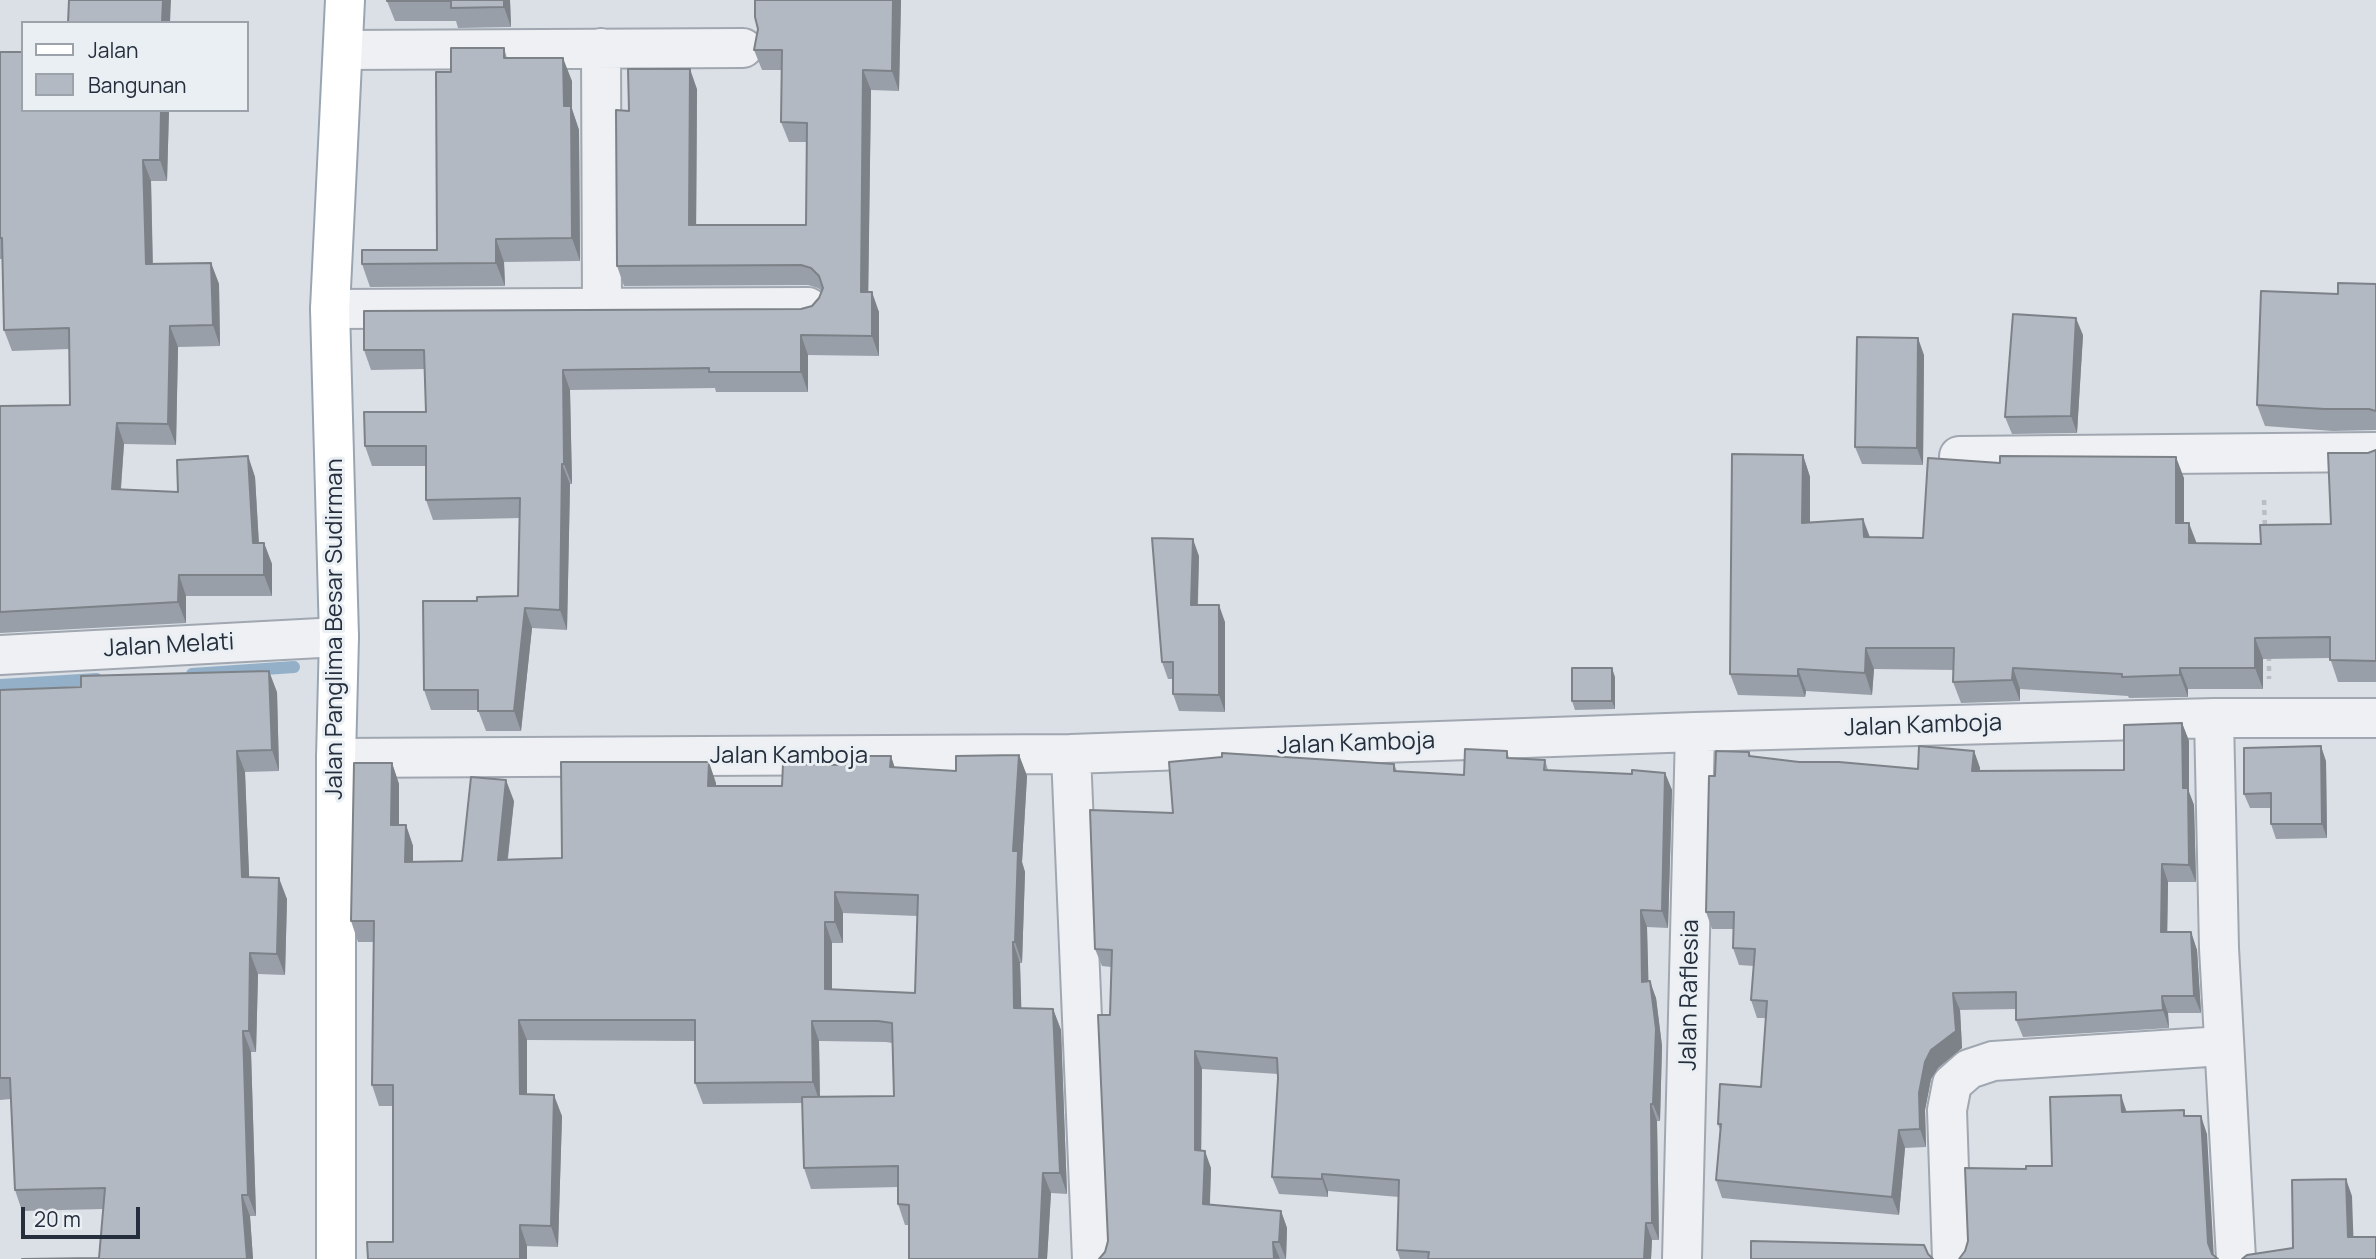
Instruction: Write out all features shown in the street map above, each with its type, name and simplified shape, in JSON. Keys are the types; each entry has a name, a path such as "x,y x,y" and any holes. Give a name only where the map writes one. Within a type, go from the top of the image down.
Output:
{"main road":[{"name":"Jalan Panglima Besar Sudirman","path":"336,1259 336,758 339,637 330,309 345,0"}],"street":[{"path":"601,48 602,309"},
{"path":"344,50 743,48"},
{"path":"330,309 808,307"},
{"path":"1959,456 2376,452"},
{"name":"Jalan Melati","path":"0,655 339,637"},
{"path":"2214,718 2219,948 2236,1259"},
{"name":"Jalan Kamboja","path":"336,758 1071,754 1695,732 2214,718 2376,718"},
{"name":"Jalan Raflesia","path":"1682,1259 1695,732"},
{"path":"1071,754 1092,1259"},
{"path":"1952,1259 1947,1110 1952,1084 1969,1069 1993,1061 2223,1046"}],"path":[{"path":"2264,500 2265,531"},
{"path":"2269,651 2270,718"}],"building":[{"path":"69,0 163,0 162,21 68,21"},
{"path":"387,0 504,0 504,7 451,8 451,1"},
{"path":"755,0 893,0 892,71 863,70 861,292 872,292 872,336 801,335 801,372 709,372 709,368 563,370 564,464 560,610 525,608 514,711 478,711 478,690 424,690 423,601 477,601 477,597 518,596 520,498 426,500 426,446 365,446 364,412 426,412 424,350 364,350 364,311 801,309 812,306 823,288 819,276 811,268 801,265 617,266 616,110 629,111 628,69 690,69 689,225 806,225 807,123 781,122 782,50 754,50 758,29"},
{"path":"451,48 504,48 504,58 563,58 564,106 571,106 572,238 496,239 496,263 362,264 362,250 437,250 436,72 451,72"},
{"path":"0,52 21,52 21,112 161,112 160,160 143,160 146,264 211,263 213,325 170,326 168,424 117,423 112,489 178,492 177,460 248,456 253,543 264,543 264,575 179,575 178,602 0,612 0,406 70,405 69,328 4,330 0,238"},
{"path":"2338,283 2376,284 2376,411 2257,405 2261,291 2338,294"},
{"path":"2013,314 2076,318 2071,416 2005,417"},
{"path":"1857,337 1918,338 1917,448 1855,447"},
{"path":"2376,450 2376,661 2330,660 2330,637 2255,638 2255,668 2180,668 2180,675 2122,677 2122,674 2013,668 2012,680 1953,682 1954,648 1866,648 1865,673 1798,669 1798,676 1730,674 1732,454 1803,455 1802,523 1863,519 1864,537 1923,538 1928,458 2000,463 2000,456 2176,457 2176,523 2189,523 2189,543 2261,544 2260,525 2331,524 2328,453 2368,453"},
{"path":"1152,538 1193,539 1191,605 1219,605 1219,695 1173,694 1173,662 1162,662"},
{"path":"1572,668 1612,668 1612,701 1572,701"},
{"path":"269,671 272,750 237,751 242,877 279,878 277,954 250,953 249,1031 243,1031 248,1195 242,1195 247,1259 22,1259 99,1258 105,1188 15,1190 10,1078 0,1078 0,690 81,687 81,676"},
{"path":"2182,723 2183,788 2188,788 2189,865 2162,864 2161,932 2191,932 2194,996 2162,996 2163,1010 2016,1020 2016,992 1953,993 1956,1031 1931,1050 1925,1062 1919,1093 1920,1129 1899,1130 1892,1197 1716,1180 1721,1124 1718,1124 1720,1084 1761,1087 1767,1001 1751,1000 1755,949 1733,948 1734,912 1706,912 1709,776 1715,776 1716,751 1749,752 1749,756 1799,762 1839,762 1918,769 1919,746 1974,751 1972,771 2124,770 2124,725"},
{"path":"2321,746 2322,824 2271,824 2271,793 2244,794 2244,748"},
{"path":"1465,749 1507,751 1507,758 1545,760 1544,770 1632,774 1632,770 1665,773 1662,911 1641,910 1642,982 1650,981 1656,1029 1651,1104 1652,1223 1646,1223 1644,1259 1428,1259 1429,1252 1397,1250 1399,1180 1322,1174 1322,1179 1272,1177 1277,1058 1195,1051 1195,1150 1205,1151 1203,1204 1281,1211 1279,1242 1273,1242 1274,1259 1099,1259 1105,1252 1108,1241 1098,1015 1110,1015 1112,950 1095,949 1090,810 1173,813 1169,762 1222,757 1222,753 1394,764 1394,771 1464,775"},
{"path":"1019,755 1013,851 1018,851 1013,942 1014,1008 1053,1009 1060,1173 1043,1173 1039,1259 909,1259 909,1205 898,1204 898,1166 804,1168 802,1097 894,1096 892,1023 812,1021 813,1082 695,1083 695,1020 519,1020 520,1094 554,1095 551,1226 520,1225 520,1259 368,1259 367,1242 393,1242 393,1085 372,1085 374,921 351,921 354,763 392,763 391,825 406,825 405,862 462,861 471,777 506,780 498,860 562,858 561,762 709,762 708,786 782,786 783,764 845,765 845,756 891,756 890,767 956,771 956,756","holes":["835,892 918,895 915,993 825,989 825,922 835,922"]},
{"path":"2121,1095 2122,1112 2184,1110 2184,1116 2201,1116 2208,1243 2212,1254 2218,1259 1959,1259 1968,1241 1965,1168 2026,1169 2026,1166 2052,1166 2050,1097"},
{"path":"2346,1179 2348,1237 2376,1237 2376,1259 2242,1259 2247,1255 2293,1248 2292,1180"},
{"path":"1751,1241 1924,1245 1933,1259 1751,1259"}],"waterway":[{"path":"192,674 294,667"},
{"path":"0,685 97,679"}]}
